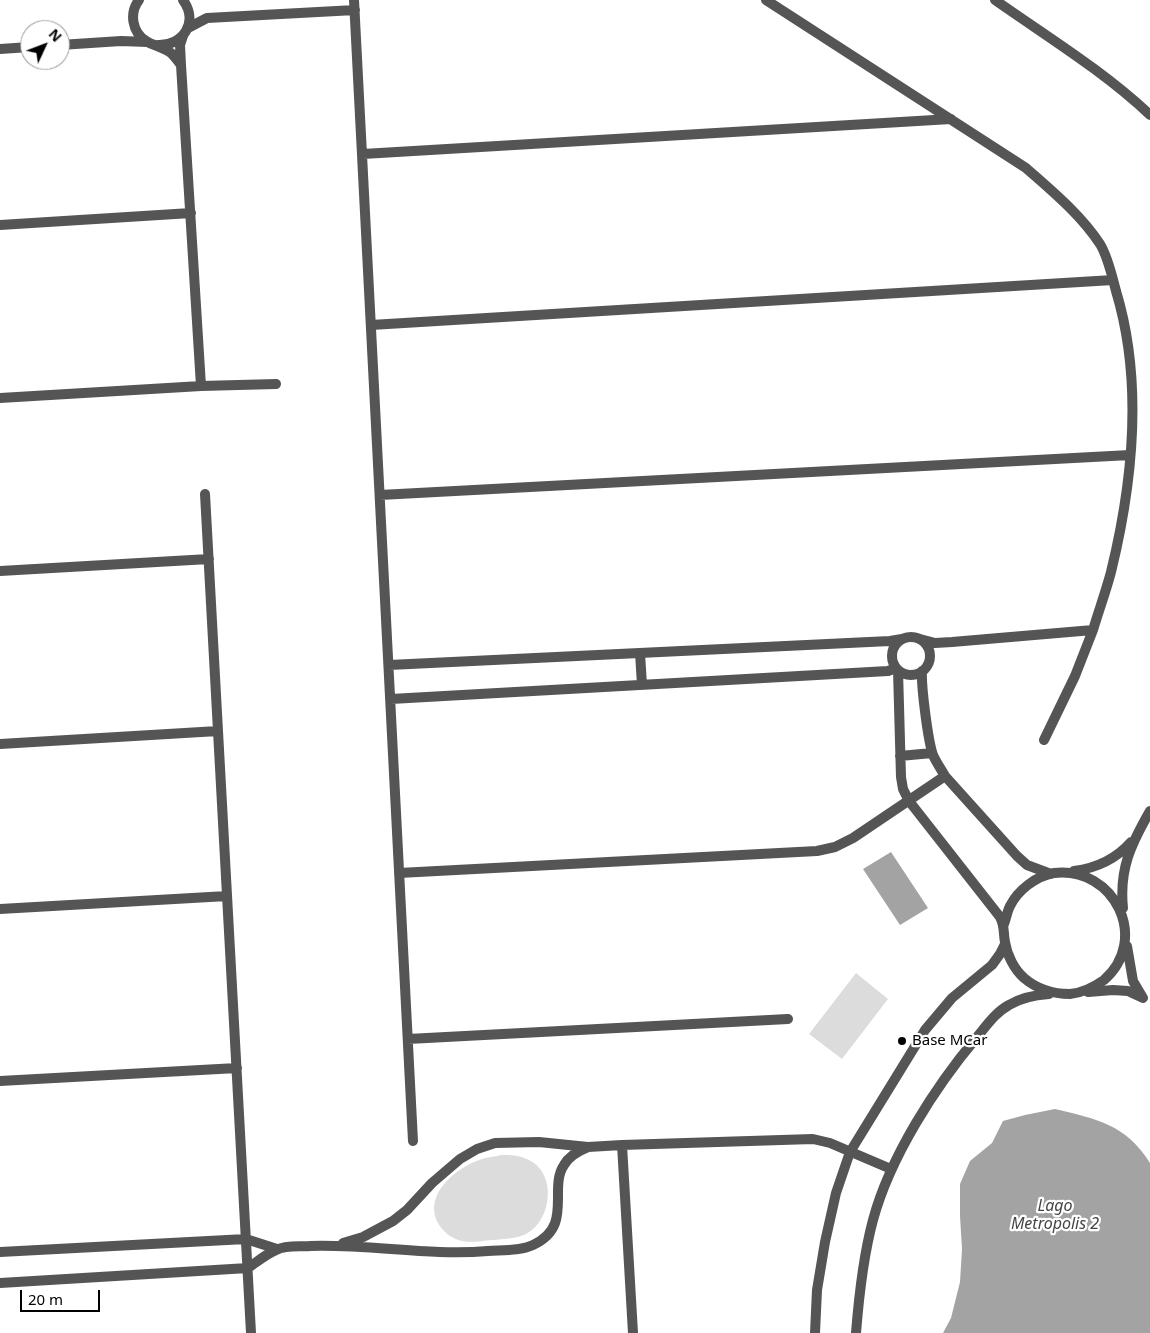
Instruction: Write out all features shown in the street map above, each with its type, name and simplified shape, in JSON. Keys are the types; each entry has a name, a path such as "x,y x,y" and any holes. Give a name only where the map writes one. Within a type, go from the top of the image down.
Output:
{"street":[{"path":"121,41 127,39 132,32 134,11 139,0"},
{"path":"183,0 189,11 190,19 180,45 201,386"},
{"path":"766,0 1026,168 1082,220 1101,246 1114,280 1122,311 1130,358 1130,456 1123,512 1111,572 1093,630 1075,676 1044,740"},
{"path":"995,0 1083,62 1138,103 1150,115"},
{"path":"70,44 121,41 167,46 176,42 185,32 207,18 355,5 413,1141"},
{"path":"133,20 135,29 140,37 171,54 181,65"},
{"path":"0,49 20,48"},
{"path":"362,154 952,119"},
{"path":"0,225 191,213"},
{"path":"371,325 1114,280"},
{"path":"0,398 201,386 276,384"},
{"path":"380,495 1130,456"},
{"path":"206,494 251,1333"},
{"path":"0,570 209,559"},
{"path":"389,665 890,641 914,637 935,643 1093,630"},
{"path":"902,639 894,648 892,659 897,669 903,674 910,675 924,669 938,651 952,642"},
{"path":"920,639 928,648 930,654 924,669 923,691 932,753 945,776 1016,856 1027,865 1051,874"},
{"path":"640,653 642,685"},
{"path":"391,699 897,669"},
{"path":"897,669 901,777 908,801 1004,924"},
{"path":"0,744 218,731"},
{"path":"900,756 932,753"},
{"path":"400,873 817,851 835,847 853,838 945,776"},
{"path":"1147,1001 1133,982 1121,888 1122,875 1134,840 1150,811"},
{"path":"1058,994 1039,988 1023,978 1011,962 1005,944 1004,924 1010,907 1020,892 1034,880 1051,874 1088,869 1105,862 1125,849 1134,840"},
{"path":"1066,872 1085,876 1102,884 1115,899 1124,916"},
{"path":"0,909 227,896"},
{"path":"1077,993 1096,986 1111,973 1122,956 1126,936"},
{"path":"815,1333 818,1290 825,1242 836,1192 850,1152 925,1030 952,998 992,964 1005,944"},
{"path":"856,1333 860,1285 873,1220 892,1169 920,1117 962,1055 994,1017 1008,1005 1020,999 1036,995 1113,990 1128,991 1147,1001"},
{"path":"408,1039 788,1019"},
{"path":"0,1081 237,1068"},
{"path":"337,1245 379,1230 407,1210 432,1182 460,1159 477,1149 495,1144 539,1142 588,1147 622,1144 813,1139 892,1169"},
{"path":"622,1144 634,1333"},
{"path":"0,1252 246,1239 277,1249 337,1245 440,1253 519,1249 533,1245 544,1238 554,1225 558,1214 559,1175 563,1166 577,1152 588,1147"},
{"path":"0,1283 248,1268 277,1249"}],"shaded area":[{"path":"856,973 888,999 842,1059 809,1034"},
{"path":"511,1155 527,1159 537,1165 543,1174 547,1184 548,1196 542,1218 526,1234 514,1238 470,1242 451,1237 438,1223 435,1212 435,1202 439,1192 445,1183 462,1168 482,1159"}],"water":[{"path":"891,852 928,908 900,925 863,869"},
{"name":"Lago Metropolis 2","path":"1055,1109 1097,1120 1120,1131 1141,1150 1150,1163 1150,1333 943,1333 951,1318 960,1282 962,1249 960,1184 970,1161 992,1143 1003,1121"}],"place":[{"name":"Base MCar","path":"902,1041"}]}
